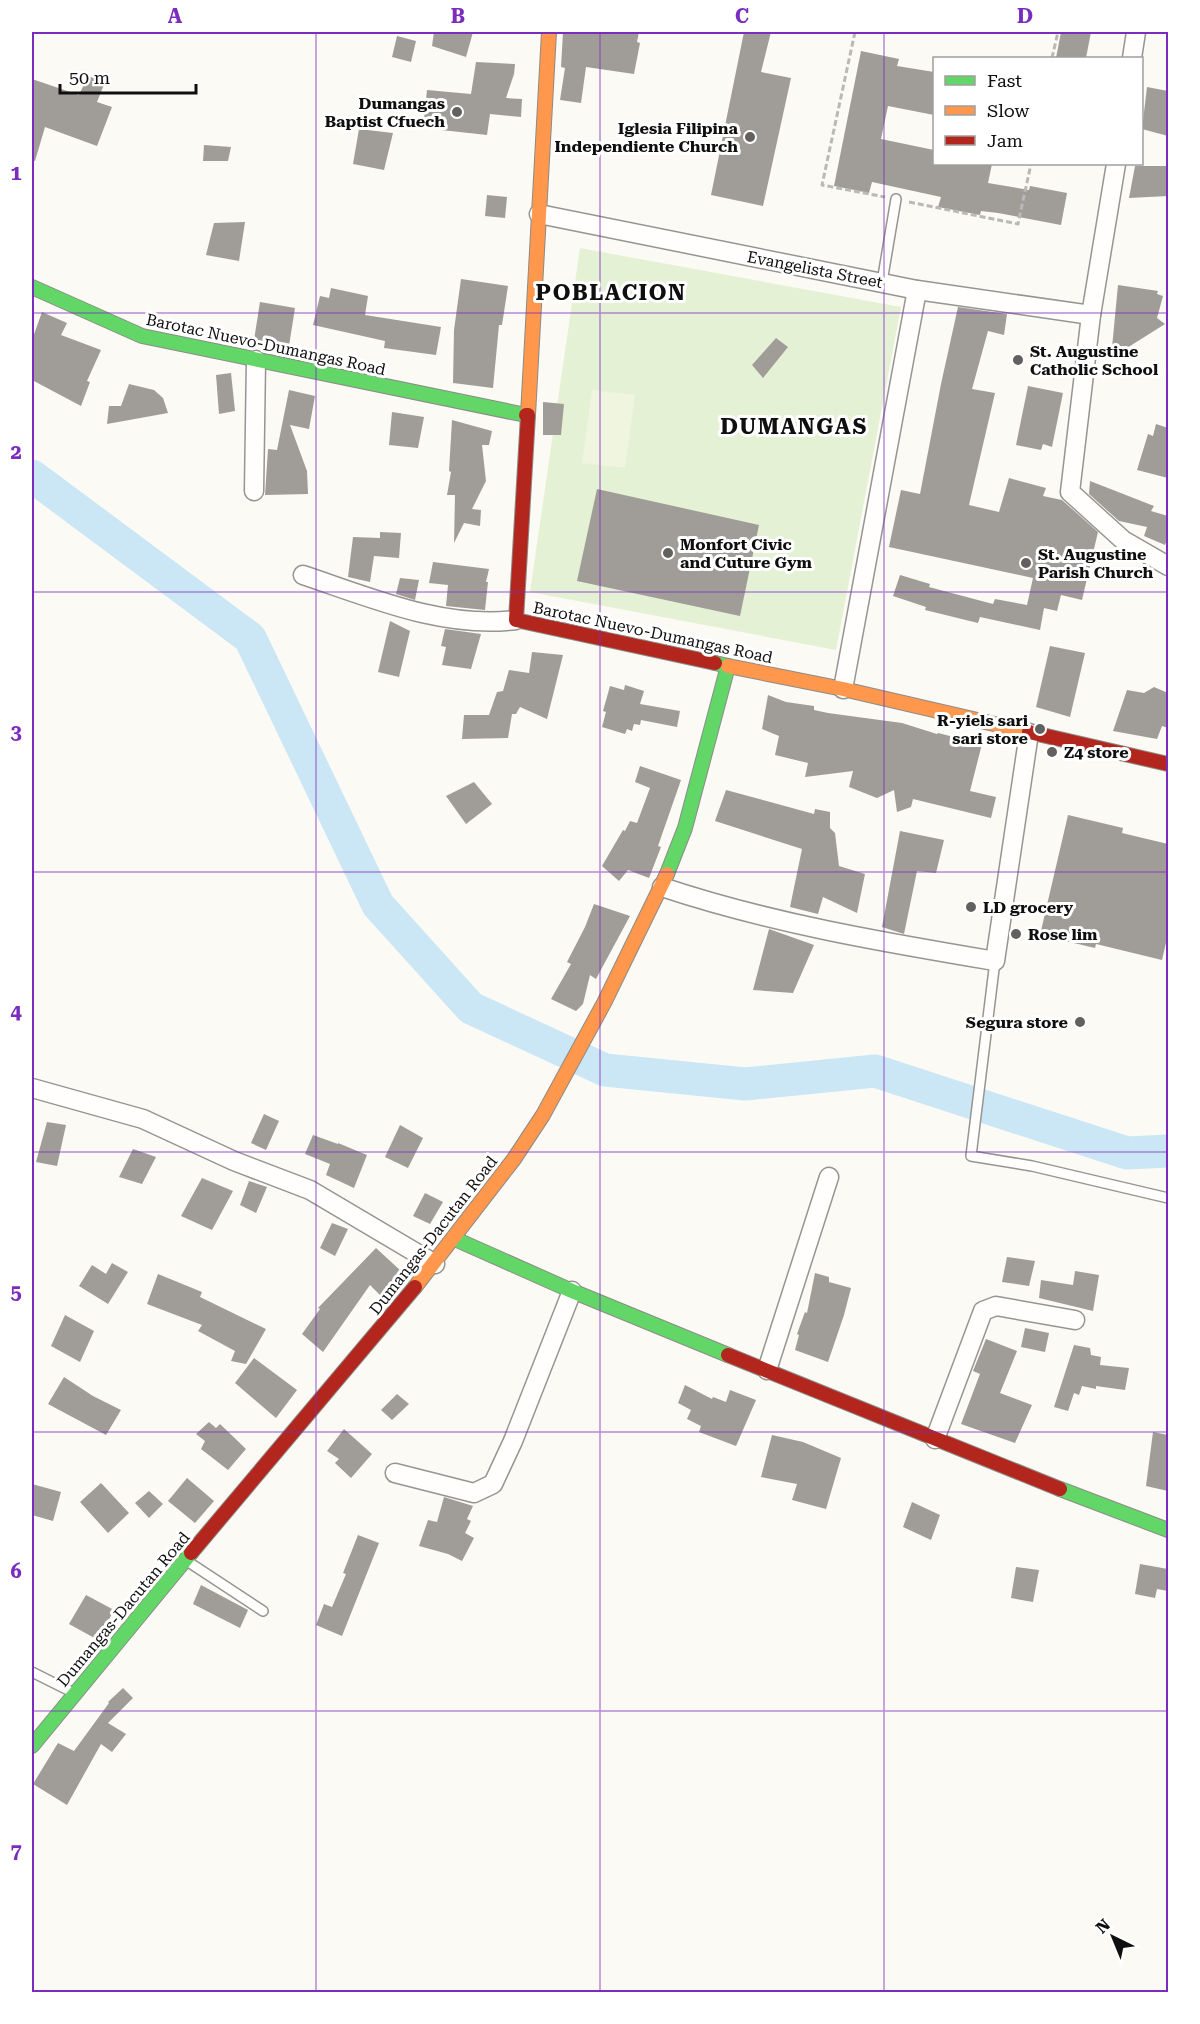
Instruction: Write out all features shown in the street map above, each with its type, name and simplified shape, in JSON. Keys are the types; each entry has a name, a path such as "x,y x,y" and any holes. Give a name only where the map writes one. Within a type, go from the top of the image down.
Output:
{"main road":[{"path":"528,415 549,32"},
{"name":"Barotac Nuevo-Dumangas Road","path":"32,287 142,336 528,415 516,620 843,689 1168,764"},
{"name":"Dumangas-Dacutan Road","path":"32,1746 185,1560 435,1264 514,1160 543,1115 604,1003 662,887 685,828 728,666"},
{"path":"454,1239 572,1291 1022,1475 1168,1530"}],"street":[{"path":"1132,57 1136,32"},
{"path":"1116,165 1091,315 1070,492 1123,540 1168,566"},
{"name":"Evangelista Street","path":"539,214 882,282 917,291 1091,315"},
{"path":"843,689 917,291"},
{"path":"254,491 255,360"},
{"path":"303,575 395,606 446,618 476,622 516,620"},
{"path":"662,887 713,904 847,936 994,961 1029,733"},
{"path":"32,1088 143,1119 234,1161 310,1190 435,1264"},
{"path":"767,1370 829,1177"},
{"path":"395,1473 474,1493 493,1484 513,1441 572,1291"},
{"path":"935,1439 983,1311 996,1306 1075,1320"}],"lane":[{"path":"882,282 896,199"},
{"path":"994,961 971,1156 1032,1166 1168,1198"},
{"path":"185,1560 263,1611"},
{"path":"32,1672 75,1693"}],"path":[{"path":"855,32 822,185 1018,225 1030,165"},
{"path":"1052,57 1058,32"}],"green space":[{"path":"580,248 901,307 836,650 530,592"},
{"path":"592,390 635,395 625,468 582,463"}],"building":[{"path":"434,32 473,32 466,57 432,46"},
{"path":"563,32 639,32 637,42 640,43 634,74 586,67 581,103 560,100 565,68 561,67"},
{"name":"Iglesia Filipina Independiente Church","path":"744,32 771,32 761,72 791,78 763,206 711,195"},
{"path":"1061,32 1091,32 1086,57 1056,57"},
{"path":"397,36 416,41 411,62 392,57"},
{"path":"861,51 899,59 897,66 933,72 933,115 888,106 881,139 933,150 933,165 992,165 988,183 1029,190 1030,186 1067,193 1061,225 998,213 981,211 980,215 938,207 941,197 872,182 869,193 834,186"},
{"path":"476,62 515,64 506,98 522,99 521,117 490,114 487,135 423,128 427,90 471,94"},
{"path":"88,76 105,82 97,102 112,107 97,146 45,127 35,161 32,160 32,79 79,95"},
{"path":"1147,87 1168,91 1168,136 1143,129"},
{"path":"359,129 393,133 384,170 353,164"},
{"path":"204,145 231,147 228,161 203,161"},
{"path":"1135,166 1168,166 1168,196 1129,198"},
{"path":"487,195 507,197 505,218 485,216"},
{"path":"245,222 239,261 206,255 214,223"},
{"path":"461,279 508,286 502,325 499,325 493,388 453,383 454,330"},
{"path":"1118,285 1158,291 1157,294 1163,296 1157,318 1165,324 1111,358"},
{"path":"331,288 368,296 365,315 441,327 436,355 384,348 385,341 313,325 320,296 329,298"},
{"path":"260,302 295,308 289,346 254,340"},
{"path":"958,307 1007,314 1004,335 988,331 972,389 995,393 969,505 999,512 1009,478 1046,488 1043,496 1062,500 1098,532 1082,600 1061,595 1057,611 1044,608 1040,630 980,617 978,623 925,610 926,607 893,596 900,575 930,584 929,587 993,604 995,599 1027,605 1033,578 889,547 901,490 920,494"},
{"path":"42,312 67,323 61,335 101,350 87,381 90,382 81,406 32,380 32,340"},
{"path":"776,338 788,347 763,378 752,365"},
{"path":"231,373 235,411 219,414 216,375"},
{"path":"129,384 154,390 163,398 168,413 107,424 109,406 121,406"},
{"path":"1028,386 1063,393 1052,447 1043,444 1041,450 1016,445"},
{"path":"289,390 315,396 309,429 290,425 307,471 308,494 265,495 268,449 277,450"},
{"path":"543,402 564,404 561,435 543,435"},
{"path":"392,412 424,417 418,448 389,445"},
{"path":"452,420 492,431 489,445 482,445 486,481 472,509 481,510 480,526 464,523 454,543 455,495 447,495 451,472 449,471"},
{"path":"1156,424 1168,428 1168,478 1137,470 1148,434 1153,436"},
{"path":"1090,481 1154,506 1151,511 1168,516 1168,536 1165,545 1144,536 1147,527 1119,521 1089,494"},
{"name":"Monfort Civic and Cuture Gym","path":"597,489 759,525 740,616 577,581"},
{"path":"380,532 401,533 399,558 374,556 370,582 348,577 353,537 380,538"},
{"path":"433,562 489,569 485,610 446,606 448,585 429,583"},
{"path":"400,578 419,580 415,600 396,594"},
{"path":"390,621 410,631 399,677 378,672"},
{"path":"445,629 481,634 471,669 442,665 446,647 441,646"},
{"path":"1050,646 1085,653 1070,717 1036,707"},
{"path":"532,652 563,655 547,719 520,707 516,714 512,714 508,738 462,739 464,715 489,715 497,692 503,691 509,670 529,673"},
{"path":"625,685 644,691 640,704 680,711 677,727 641,720 640,725 634,724 632,731 627,729 625,734 602,727 606,712 603,711 610,686 624,690"},
{"path":"1154,687 1168,693 1168,728 1162,726 1157,739 1113,731 1127,690 1144,693"},
{"path":"768,695 786,702 814,706 814,710 902,723 982,744 970,791 996,797 991,818 913,799 911,807 897,812 894,790 877,798 849,787 853,771 805,777 808,763 775,755 779,736 762,729"},
{"path":"640,766 681,780 649,878 628,870 619,881 602,866 630,821 637,823 650,788 635,782"},
{"path":"474,782 492,804 466,824 446,796"},
{"path":"726,790 814,814 815,809 830,812 830,828 835,833 839,866 865,874 857,913 823,897 818,914 790,907 802,849 715,821"},
{"path":"1068,815 1123,828 1122,833 1168,844 1168,934 1162,960 1096,944 1095,948 1040,935"},
{"path":"900,831 944,840 936,873 917,871 904,934 882,927"},
{"path":"594,904 630,916 596,979 590,975 583,1004 576,1011 551,999 571,964 567,962"},
{"path":"769,929 814,945 793,993 753,990"},
{"path":"264,1114 279,1121 266,1150 251,1143"},
{"path":"47,1122 66,1125 57,1166 36,1162"},
{"path":"400,1125 423,1138 408,1168 385,1157"},
{"path":"313,1135 367,1155 354,1188 326,1175 330,1164 305,1154"},
{"path":"133,1149 156,1157 142,1184 119,1177"},
{"path":"202,1178 233,1191 212,1230 181,1216"},
{"path":"249,1181 267,1187 256,1213 240,1205"},
{"path":"425,1193 443,1202 430,1224 413,1216"},
{"path":"332,1223 348,1229 335,1256 320,1248"},
{"path":"376,1248 401,1271 380,1295 370,1285 323,1352 302,1334 320,1309 318,1308"},
{"path":"1007,1257 1035,1261 1029,1286 1002,1282"},
{"path":"112,1263 128,1272 108,1304 79,1286 92,1265 106,1274"},
{"path":"1075,1271 1099,1275 1093,1311 1039,1298 1041,1280 1073,1285"},
{"path":"815,1273 829,1277 829,1282 851,1288 828,1362 795,1350 799,1335 797,1334 805,1312 807,1313"},
{"path":"158,1274 202,1292 200,1297 266,1329 246,1364 231,1361 235,1351 198,1331 202,1325 147,1304"},
{"path":"65,1315 94,1331 80,1362 51,1346"},
{"path":"1025,1328 1049,1333 1045,1352 1021,1347"},
{"path":"986,1339 1017,1351 1000,1393 1032,1405 1015,1443 961,1424 980,1374 973,1371"},
{"path":"1074,1345 1090,1348 1091,1355 1101,1357 1100,1365 1129,1368 1125,1390 1082,1386 1079,1395 1074,1393 1068,1411 1054,1407"},
{"path":"254,1358 297,1390 276,1418 235,1383"},
{"path":"64,1377 93,1396 121,1410 106,1435 48,1404"},
{"path":"685,1385 712,1399 713,1397 726,1402 730,1390 756,1400 736,1446 699,1432 701,1426 687,1419 691,1410 678,1403"},
{"path":"397,1394 409,1404 392,1420 381,1410"},
{"path":"209,1422 216,1428 220,1424 246,1449 228,1470 201,1449 205,1441 196,1434"},
{"path":"344,1429 372,1454 351,1478 335,1463 339,1459 327,1451"},
{"path":"1153,1432 1168,1435 1168,1491 1146,1486"},
{"path":"772,1435 803,1442 841,1458 826,1509 792,1500 797,1484 761,1477"},
{"path":"187,1478 214,1501 195,1523 168,1501"},
{"path":"101,1483 129,1513 108,1533 80,1502"},
{"path":"32,1484 61,1492 53,1521 32,1515"},
{"path":"149,1491 163,1504 149,1518 135,1503"},
{"path":"444,1497 473,1506 467,1519 471,1521 465,1533 474,1538 462,1561 448,1554 419,1546 428,1520 437,1522"},
{"path":"912,1502 940,1515 931,1540 903,1527"},
{"path":"358,1535 379,1543 342,1636 316,1625 324,1604 332,1607 346,1574 343,1573"},
{"path":"1140,1564 1168,1569 1168,1591 1157,1589 1155,1598 1135,1594"},
{"path":"1016,1567 1039,1570 1033,1602 1011,1598"},
{"path":"201,1585 248,1610 240,1628 193,1604"},
{"path":"86,1595 114,1610 98,1640 69,1624"},
{"path":"123,1688 133,1698 108,1723 126,1734 112,1752 101,1744 67,1805 33,1784 58,1743 74,1751 108,1702"}],"waterway":[{"path":"32,476 250,638 378,905 471,1008 605,1070 745,1084 875,1071 1127,1153 1168,1151"}],"traffic: fast":[{"path":"32,287 142,336 526,415"},
{"path":"667,874 685,828 728,666 715,663"},
{"path":"455,1239 572,1291 728,1355"},
{"path":"1060,1489 1168,1530"},
{"path":"32,1746 191,1553"}],"traffic: slow":[{"path":"528,415 549,32"},
{"path":"728,666 843,689 1029,732"},
{"path":"415,1287 514,1159 543,1115 604,1003 667,874"}],"traffic: jam":[{"path":"526,415 528,415 516,620 715,663"},
{"path":"1029,732 1168,764"},
{"path":"191,1553 415,1287"},
{"path":"728,1355 1060,1489"}],"place":[{"name":"Dumangas Baptist Cfuech","path":"457,112"},
{"name":"Iglesia Filipina Independiente Church","path":"750,137"},
{"name":"St. Augustine Catholic School","path":"1018,360"},
{"name":"Monfort Civic and Cuture Gym","path":"668,553"},
{"name":"St. Augustine Parish Church","path":"1026,563"},
{"name":"R-yiels sari sari store","path":"1040,729"},
{"name":"Z4 store","path":"1052,752"},
{"name":"LD grocery","path":"971,907"},
{"name":"Rose lim","path":"1016,934"},
{"name":"Segura store","path":"1080,1022"}],"district":[{"name":"POBLACION","path":"611,292"},
{"name":"DUMANGAS","path":"794,426"}]}
